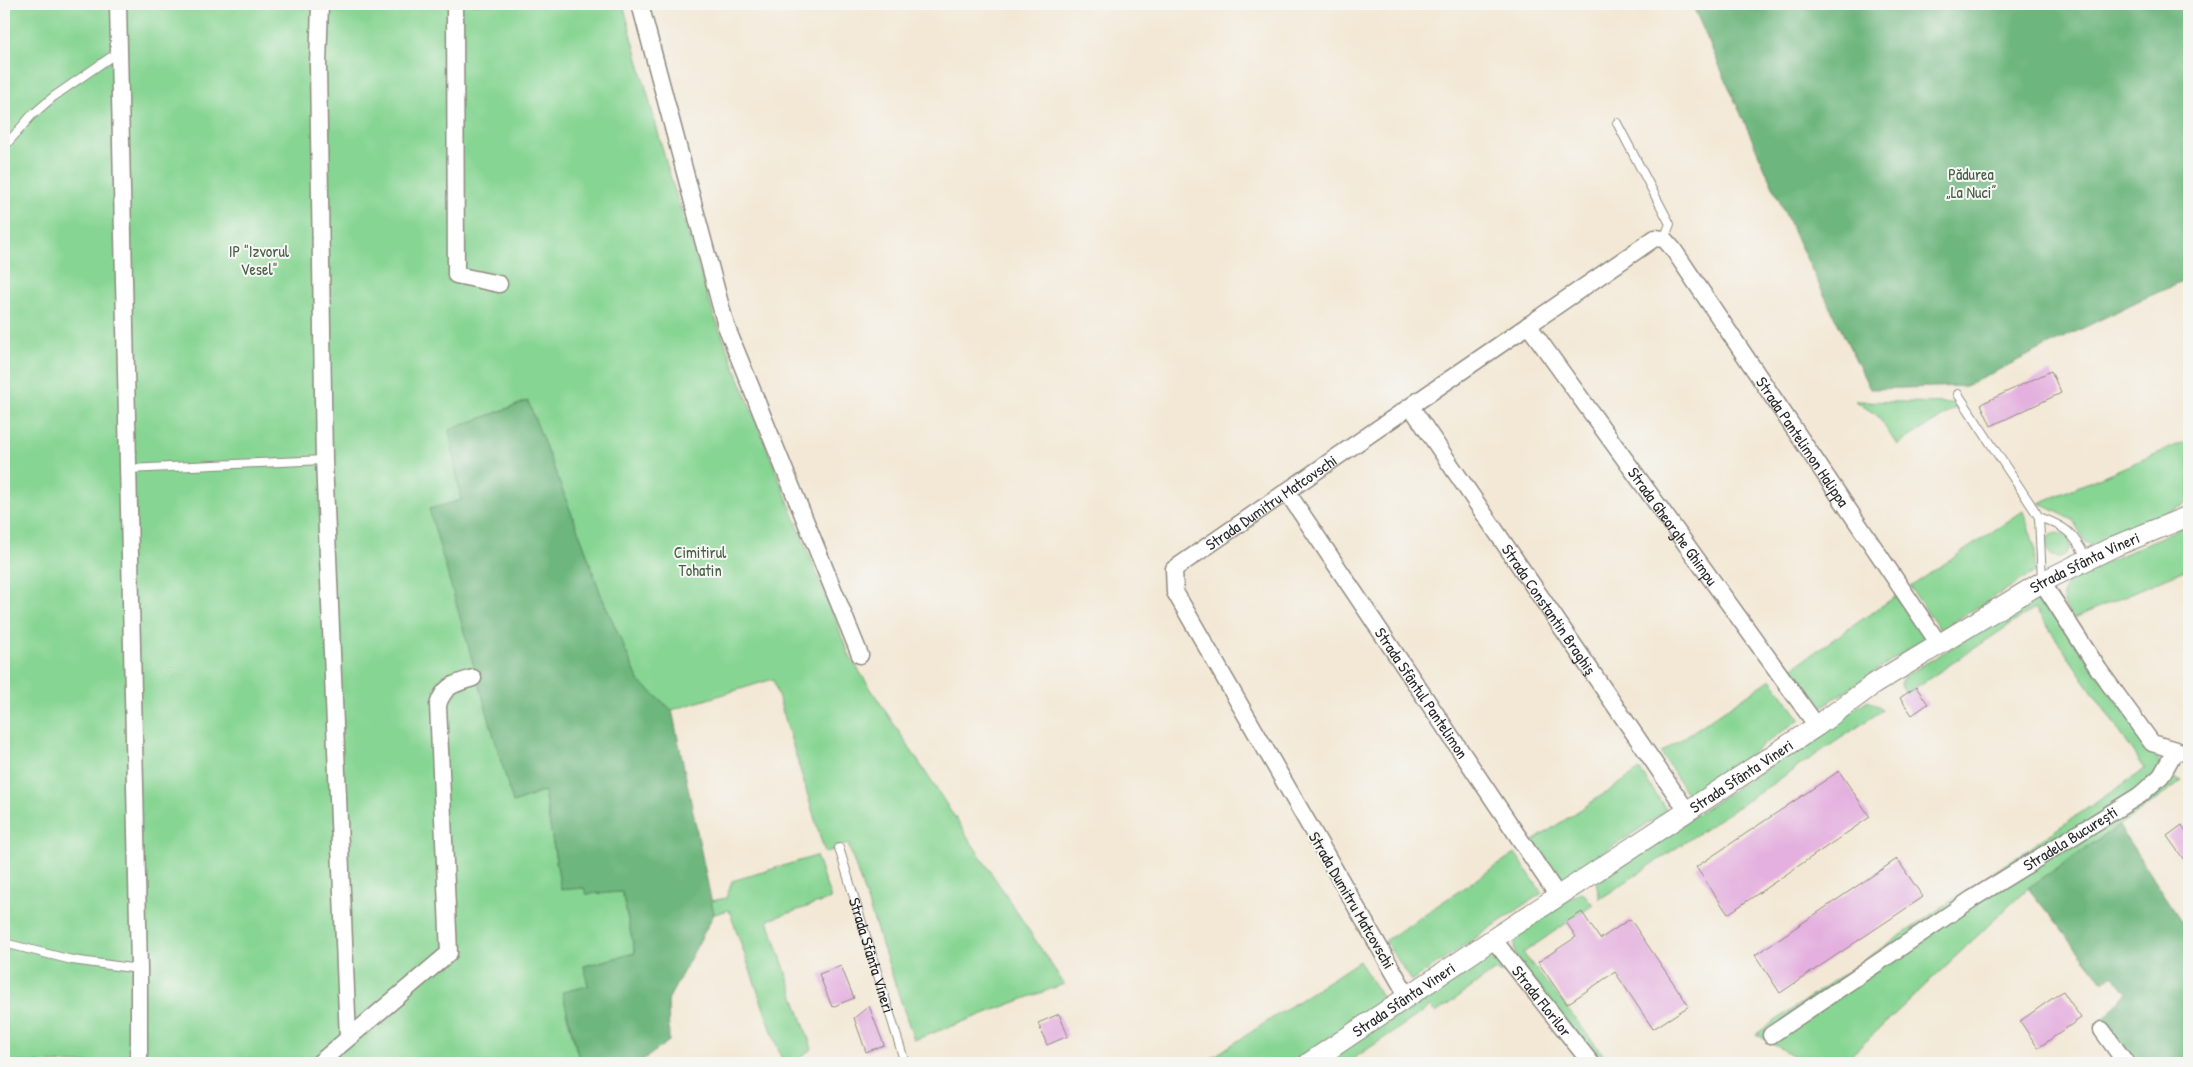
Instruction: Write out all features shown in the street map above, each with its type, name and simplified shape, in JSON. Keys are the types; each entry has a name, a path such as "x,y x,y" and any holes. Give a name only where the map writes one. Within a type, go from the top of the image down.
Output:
{"street":[{"path":"118,4 139,969 139,1063"},
{"path":"320,4 318,66 324,460 348,1038"},
{"path":"455,4 456,275 499,284"},
{"path":"640,4 726,326 860,655"},
{"name":"Strada Dumitru Matcovschi","path":"1408,997 1175,592 1174,569 1654,238 1664,239"},
{"name":"Strada Pantelimon Halippa","path":"1664,239 1673,249 1940,644"},
{"name":"Strada Gheorghe Ghimpu","path":"1528,325 1817,726"},
{"name":"Strada Constantin Braghiş","path":"1411,406 1687,811"},
{"name":"Strada Sfântul Pantelimon","path":"1287,492 1558,896"},
{"name":"Strada Sfânta Vineri","path":"1309,1063 1493,939 1817,726 1874,684 2042,582 2088,559 2189,516"},
{"name":"Stradela București","path":"1771,1035 1972,899 2140,795 2161,776 2182,752 2152,743 2099,670 2042,582"},
{"path":"319,1063 449,953 438,705 442,693 454,684 473,678"},
{"name":"Strada Florilor","path":"1493,939 1591,1063"},
{"path":"2102,1030 2126,1063"}],"lane":[{"path":"4,147 38,110 118,52"},
{"path":"1616,123 1670,224 1664,239"},
{"path":"1958,394 2039,517 2042,582"},
{"path":"128,469 324,460"},
{"path":"2039,517 2061,525 2075,536 2088,559"},
{"name":"Strada Sfânta Vineri","path":"839,848 905,1063"},
{"path":"4,943 72,960 139,969"}],"green space":[{"name":"IP \"Izvorul Vesel\"","path":"4,4 623,4 668,169 712,310 850,657 1064,984 914,1040 848,844 825,853 773,679 672,710 639,682 601,595 583,543 527,401 450,430 461,500 477,671 513,803 544,791 561,889 584,888 587,894 622,892 635,953 584,966 588,986 566,1012 580,1063 4,1063"},
{"name":"Pădurea „La Nuci”","path":"1692,4 2189,4 2189,279 2138,301 1966,386 1870,389 1791,227"},
{"path":"528,401 601,595 639,681 672,710 714,914 668,1000 669,1041 639,1063 580,1063 562,992 588,986 584,966 635,953 622,892 586,894 584,888 561,890 544,791 513,803 429,509 461,500 449,430"},
{"path":"1855,401 1953,403 1956,408 1897,445 1878,416"},
{"path":"2189,440 2189,503 2093,546 2085,542 2073,520 2039,503"},
{"path":"2023,511 2035,547 2035,572 1940,630 1910,587"},
{"path":"2189,524 2189,568 2072,619 2064,603 2063,593 2072,578"},
{"path":"2058,533 2067,536 2070,545 2067,554 2058,557 2049,554 2046,545 2049,536"},
{"path":"1896,596 1925,638 1817,710 1789,670"},
{"path":"2030,601 2042,604 2052,611 2159,760 2158,773 2183,781 2028,888 1843,1063 1806,1063 1756,1034 2145,769 2035,608 1906,694 1901,684 1903,677"},
{"path":"1771,679 1800,719 1689,797 1661,753"},
{"path":"1868,700 1883,710 1600,899 1596,882"},
{"path":"1640,770 1667,811 1560,881 1533,841"},
{"path":"2119,826 2189,933 2189,1063 2134,1063 2104,1019 2127,992 2112,975 2103,982 2028,888"},
{"path":"1515,853 1542,893 1412,981 1385,941"},
{"path":"816,856 831,899 768,920 812,1049 793,1063 783,1063 729,910 714,914 711,901 726,898 732,881"},
{"path":"1580,892 1593,905 1523,953 1610,1063 1600,1063 1516,958 1515,954 1515,940 1522,930"},
{"path":"1482,957 1498,961 1509,973 1494,971 1436,1013 1430,1007 1347,1063 1325,1063"},
{"path":"1359,961 1384,1000 1291,1063 1204,1063"}],"building":[{"path":"2051,371 2061,393 1991,426 1981,404"},
{"path":"1916,687 1928,704 1912,715 1900,698"},
{"path":"1839,771 1870,817 1728,914 1696,867"},
{"path":"2182,825 2189,836 2189,867 2167,836"},
{"path":"1897,859 1923,897 1780,993 1755,955"},
{"path":"1582,912 1600,939 1630,919 1689,1006 1653,1029 1615,972 1567,1004 1538,962 1576,937 1566,922"},
{"path":"841,966 854,998 832,1007 819,974"},
{"path":"2063,991 2081,1018 2038,1048 2020,1021"},
{"path":"869,1006 884,1045 866,1052 854,1018"},
{"path":"1059,1014 1068,1036 1047,1045 1038,1023"}],"park label":[{"name":"Cimitirul Tohatin","path":"700,561"}]}
